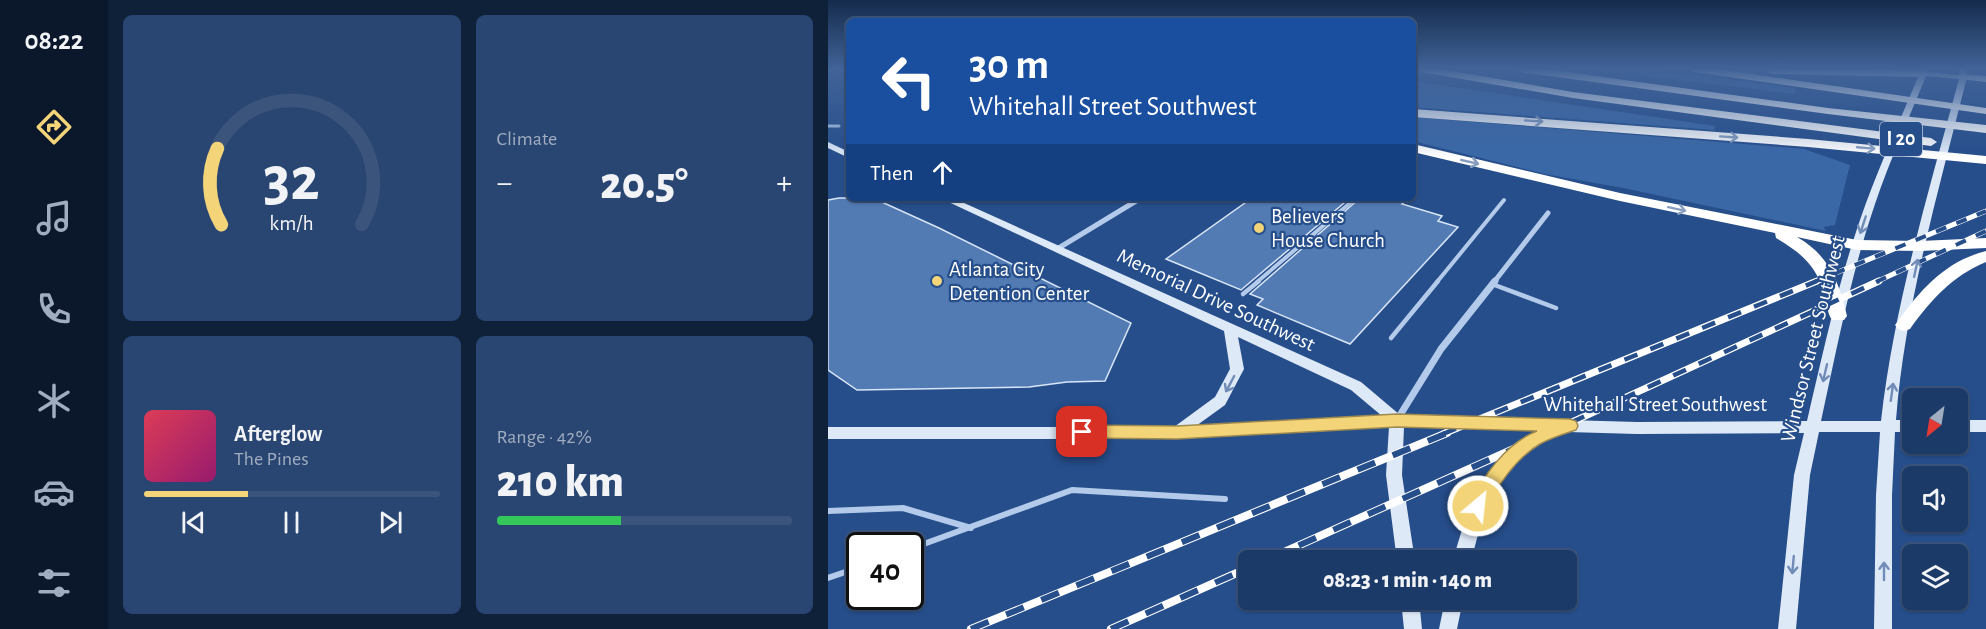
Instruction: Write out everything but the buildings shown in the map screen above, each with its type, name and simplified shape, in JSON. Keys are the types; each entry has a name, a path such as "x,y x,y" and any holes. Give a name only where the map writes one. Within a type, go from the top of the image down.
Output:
{"highway":[{"name":"I 20","path":"1597,98 1816,129 1986,149"},
{"name":"I 20","path":"1736,98 1986,129"},
{"path":"1895,98 1986,111"},
{"path":"1416,113 1808,143 1986,160"},
{"path":"1416,149 1620,197 1857,244 1920,246 1986,243"},
{"path":"1755,224 1783,235 1814,255 1831,282 1838,316"},
{"path":"1904,325 1936,285 1951,271 1986,256"}],"street":[{"name":"Windsor Street Southwest","path":"1787,629 1802,475 1838,316 1871,202 1913,98"},
{"path":"1884,629 1884,492 1889,417 1920,246 1957,98"},
{"path":"828,145 846,151"},
{"path":"828,154 846,151"},
{"name":"Memorial Drive Southwest","path":"952,201 1356,386 1397,421"},
{"path":"1056,249 1136,201"},
{"path":"1404,550 1394,475 1397,421 1441,349 1548,213"},
{"path":"1177,433 1220,401 1237,369 1230,328"},
{"name":"Whitehall Street Southwest","path":"828,433 1177,433 1397,421 1711,428 1902,426"},
{"path":"1464,550 1470,524 1486,488 1499,471 1534,439 1570,426"},
{"path":"1968,426 1986,426"},
{"path":"1411,610 1413,629"},
{"path":"1448,629 1452,610"}],"lane":[{"path":"828,126 839,126"},
{"path":"1391,338 1504,200"},
{"path":"1243,294 1352,201"},
{"path":"1492,284 1556,309"},
{"path":"924,544 1072,490 1226,499"},
{"path":"828,511 903,508 971,528"},
{"path":"828,578 846,572"}],"shaded area":[{"path":"1416,98 1529,98 1715,126 1714,130 1416,107"},
{"path":"1416,117 1804,149 1850,165 1835,225 1824,227 1826,231 1545,174 1416,142"}],"railway":[{"path":"1814,282 1986,211"},
{"path":"1876,282 1986,231"},
{"path":"1443,434 1817,281"},
{"path":"1546,434 1879,281"},
{"path":"971,629 1447,433"},
{"path":"1288,550 1549,433"},
{"path":"1111,629 1238,572"}],"place":[{"name":"Believers House Church","path":"1259,228"},
{"name":"Atlanta City Detention Center","path":"937,281"}],"route":[{"path":"1082,432 1177,433 1397,421 1570,426 1534,439 1513,457 1486,488 1478,506"}]}
